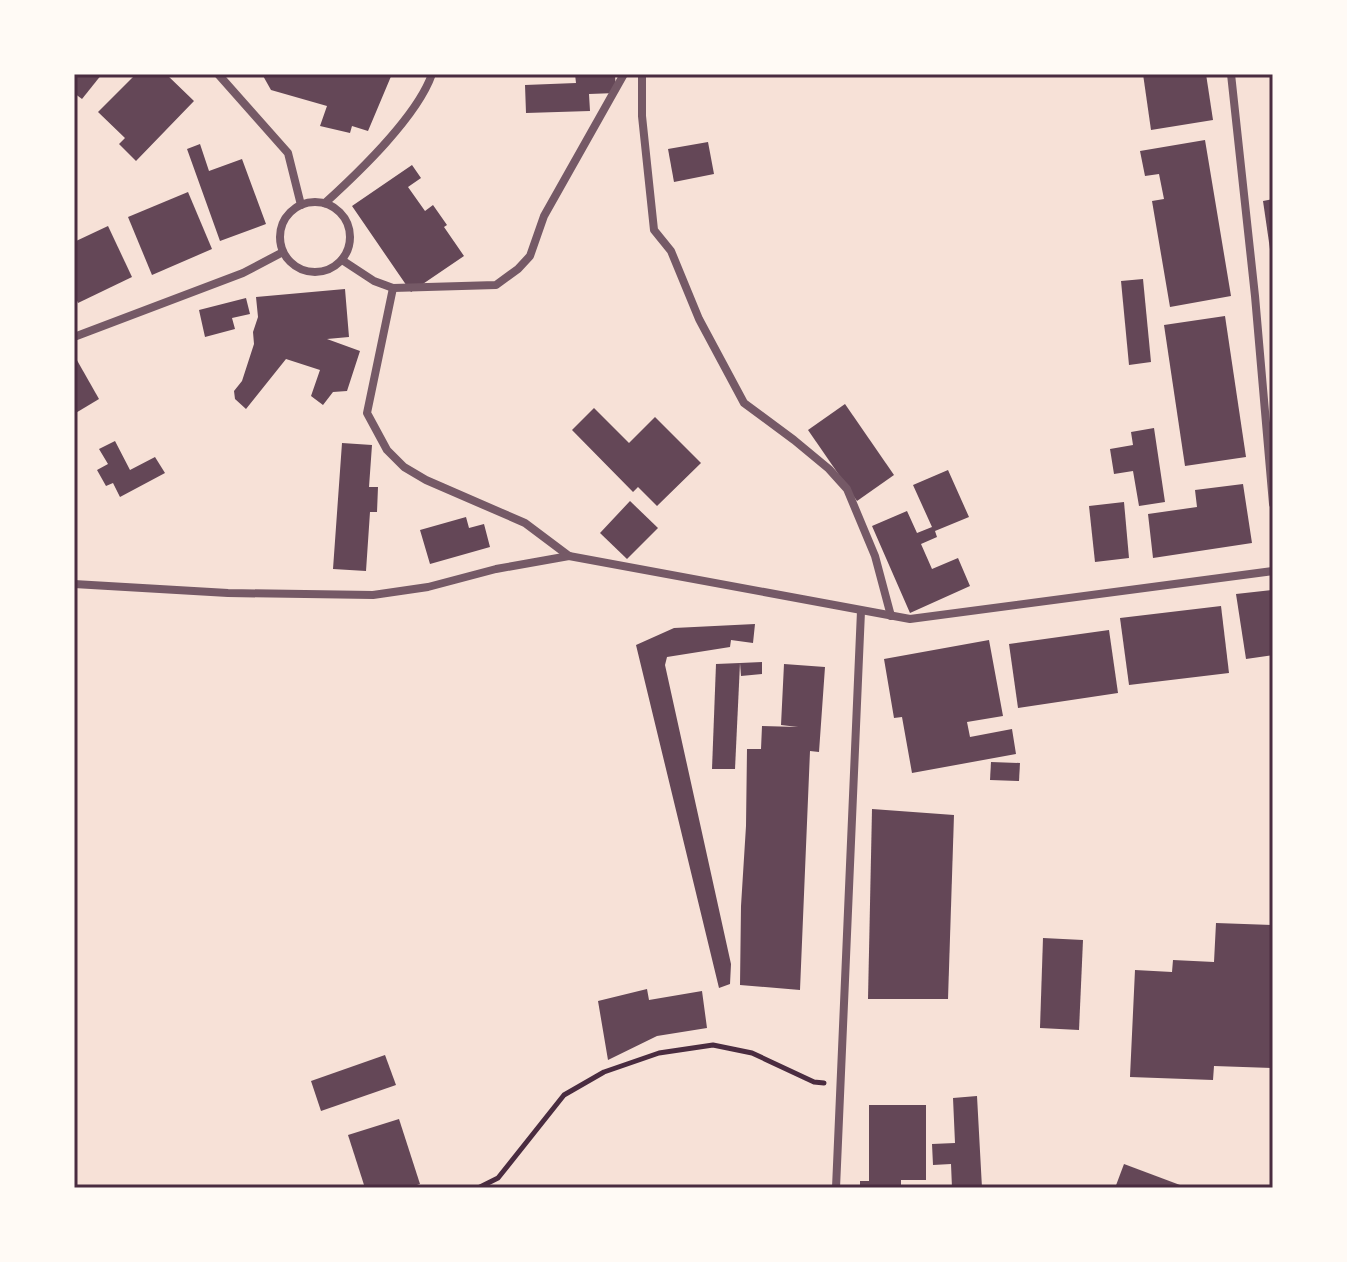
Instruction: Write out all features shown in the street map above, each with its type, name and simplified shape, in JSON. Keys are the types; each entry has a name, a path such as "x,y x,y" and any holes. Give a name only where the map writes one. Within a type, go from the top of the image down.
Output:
{"street":[{"path":"218,74 288,153 301,205"},
{"path":"325,203 396,130 432,74"},
{"path":"342,260 374,281 393,288 496,285 530,256 544,216 624,74"},
{"path":"642,74 642,116 654,230 671,251 705,331 744,403 829,469 847,489 875,556 891,616"},
{"path":"1231,74 1273,504"},
{"path":"325,203 336,209 349,226 349,250 332,269 308,272 296,268 283,252 281,228 286,217 301,205 325,203"},
{"path":"74,337 243,273 283,252"},
{"path":"393,288 367,413 387,450 404,467 426,480 525,523 569,556"},
{"path":"74,584 243,594 373,595 428,587 496,569 569,556 910,619 1273,571"},
{"path":"836,1188 861,611"}],"path":[{"path":"478,1188 498,1178 564,1095 604,1072 659,1053 713,1045 752,1053 814,1082 841,1085"}],"building":[{"path":"74,74 102,74 82,99 74,93"},
{"path":"136,74 166,74 194,101 136,161 119,144 125,138 98,112"},
{"path":"262,74 392,74 368,131 352,126 350,133 320,126 327,106 271,90"},
{"path":"575,74 615,74 616,93 589,94 590,111 526,113 525,85 576,83"},
{"path":"1143,74 1206,74 1213,120 1151,130"},
{"path":"1205,140 1231,296 1170,307 1152,201 1164,199 1159,174 1145,176 1140,151"},
{"path":"708,142 714,174 674,182 668,149"},
{"path":"200,144 209,171 242,159 266,224 220,241 187,149"},
{"path":"412,165 421,178 408,187 425,211 433,205 464,256 411,292 352,206"},
{"path":"188,192 212,249 152,275 128,217"},
{"path":"1273,199 1273,256 1271,256 1263,201"},
{"path":"108,226 132,277 78,303 74,294 74,242"},
{"path":"1143,279 1151,362 1129,365 1121,281"},
{"path":"345,289 349,337 327,339 360,351 347,391 333,392 323,405 311,396 320,370 286,359 246,409 235,399 234,391 242,381 254,344 253,332 258,317 256,297"},
{"path":"246,298 250,314 232,318 235,329 205,337 199,310"},
{"path":"1225,316 1246,457 1185,466 1164,325"},
{"path":"74,355 99,399 74,414"},
{"path":"845,404 894,475 857,501 808,430"},
{"path":"594,408 629,443 655,417 701,463 657,506 638,487 633,492 572,430"},
{"path":"1154,428 1165,502 1139,506 1133,471 1114,474 1110,449 1133,445 1131,432"},
{"path":"115,441 130,470 155,457 165,473 120,497 113,483 106,486 97,470 108,464 99,449"},
{"path":"342,443 372,445 369,487 378,487 377,512 370,512 366,571 333,569"},
{"path":"948,470 969,517 935,531 937,537 921,544 932,569 958,558 970,586 910,613 872,526 907,511 917,533 932,527 913,485"},
{"path":"1243,484 1252,543 1153,558 1148,514 1197,507 1195,490"},
{"path":"630,501 658,528 627,559 600,533"},
{"path":"1124,502 1129,558 1095,562 1089,506"},
{"path":"466,517 469,528 484,524 490,547 430,564 420,530"},
{"path":"1273,590 1273,655 1246,659 1236,594"},
{"path":"1221,606 1229,673 1129,685 1120,618"},
{"path":"755,624 753,643 731,640 730,647 667,657 665,665 731,964 730,984 719,988 636,645 674,628"},
{"path":"1109,630 1118,693 1018,708 1009,644"},
{"path":"989,640 1003,716 967,722 970,737 1012,729 1016,754 912,773 902,717 894,718 884,659"},
{"path":"762,662 762,674 741,676 740,663"},
{"path":"740,663 735,769 712,769 716,664"},
{"path":"784,664 825,667 819,752 810,751 800,990 740,985 747,749 761,749 762,726 798,727 781,725"},
{"path":"991,762 1020,763 1019,781 990,780"},
{"path":"872,809 954,815 948,999 868,999"},
{"path":"1216,923 1273,925 1273,1068 1214,1066 1213,1080 1130,1077 1135,970 1172,972 1173,960 1214,962"},
{"path":"1043,938 1083,940 1079,1030 1040,1028"},
{"path":"647,989 649,1000 702,991 707,1028 657,1036 608,1060 598,1001"},
{"path":"385,1055 396,1085 321,1111 311,1081"},
{"path":"977,1096 982,1188 952,1188 951,1164 933,1165 932,1144 955,1143 953,1098"},
{"path":"869,1105 926,1105 926,1180 901,1180 901,1188 860,1188 860,1181 869,1181"},
{"path":"399,1119 420,1184 408,1188 365,1188 348,1135"},
{"path":"1124,1164 1188,1188 1115,1188"}]}
